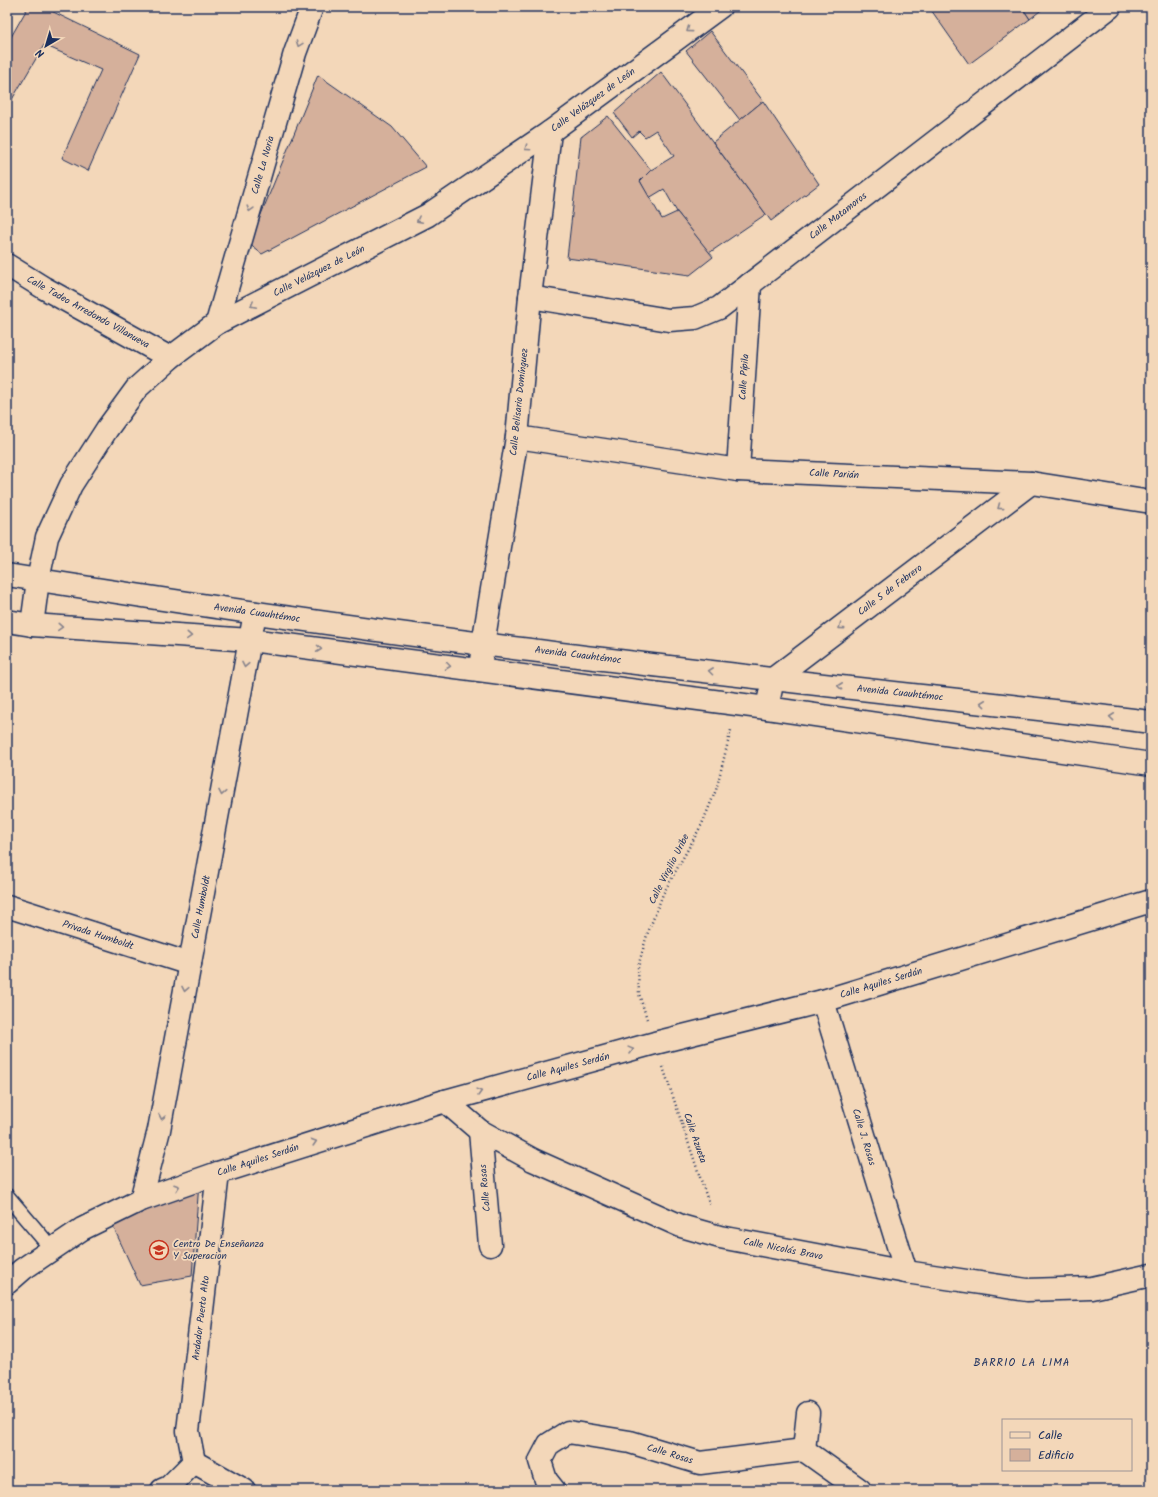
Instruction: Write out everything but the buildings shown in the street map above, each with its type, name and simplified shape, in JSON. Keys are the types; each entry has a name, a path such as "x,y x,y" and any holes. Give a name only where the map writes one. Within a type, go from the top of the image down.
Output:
{"street":[{"name":"Calle La Noria","path":"217,324 295,53 312,7"},
{"name":"Calle Velázquez de León","path":"32,625 38,580 47,537 71,485 107,429 137,388 170,358 217,324 428,215 550,132 720,7"},
{"name":"Calle Matamoros","path":"530,297 669,320 695,318 719,308 1110,7"},
{"name":"Calle Belisario Domínguez","path":"480,670 517,437 530,297 550,132"},
{"name":"Calle Tadeo Arredondo Villanueva","path":"7,265 44,288 170,358"},
{"name":"Calle Pípila","path":"738,470 750,284"},
{"name":"Calle Parián","path":"517,437 738,470 1031,483 1151,502"},
{"name":"Calle 5 de Febrero","path":"773,679 1031,483"},
{"name":"Avenida Cuauhtémoc","path":"7,575 254,613 483,644 1151,722"},
{"name":"Calle Humboldt","path":"141,1200 159,1130 254,613"},
{"path":"7,621 32,625 250,640 767,708 1151,764"},
{"path":"767,708 773,679"},
{"name":"Calle Aquiles Serdán","path":"7,1283 23,1269 82,1229 141,1200 218,1172 445,1101 655,1043 822,1001 1151,902"},
{"name":"Privada Humboldt","path":"7,906 190,964"},
{"name":"Calle J. Rosas","path":"822,1001 906,1272"},
{"name":"Calle Nicolás Bravo","path":"445,1101 480,1131 533,1160 681,1226 720,1237 906,1272 1027,1290 1092,1288 1151,1275"},
{"name":"Calle Rosas","path":"480,1131 490,1245"},
{"name":"Andador Puerto Alto","path":"194,1462 188,1431 218,1172"},
{"path":"808,1413 804,1450 860,1490"},
{"name":"Calle Rosas","path":"554,1490 546,1480 540,1461 549,1444 568,1432 630,1442 700,1463 804,1450"},
{"path":"167,1489 194,1462 244,1490"}],"lane":[{"path":"7,1196 52,1249"}],"path":[{"name":"Calle Virgilio Uribe","path":"655,1043 639,994 638,967 647,935 663,894 702,824 716,790 737,704"},
{"name":"Calle Azueta","path":"655,1043 720,1237"}],"place":[{"name":"Centro De Enseñanza Y Superacion","path":"159,1250"}],"district":[{"name":"BARRIO LA LIMA","path":"1022,1363"}]}
